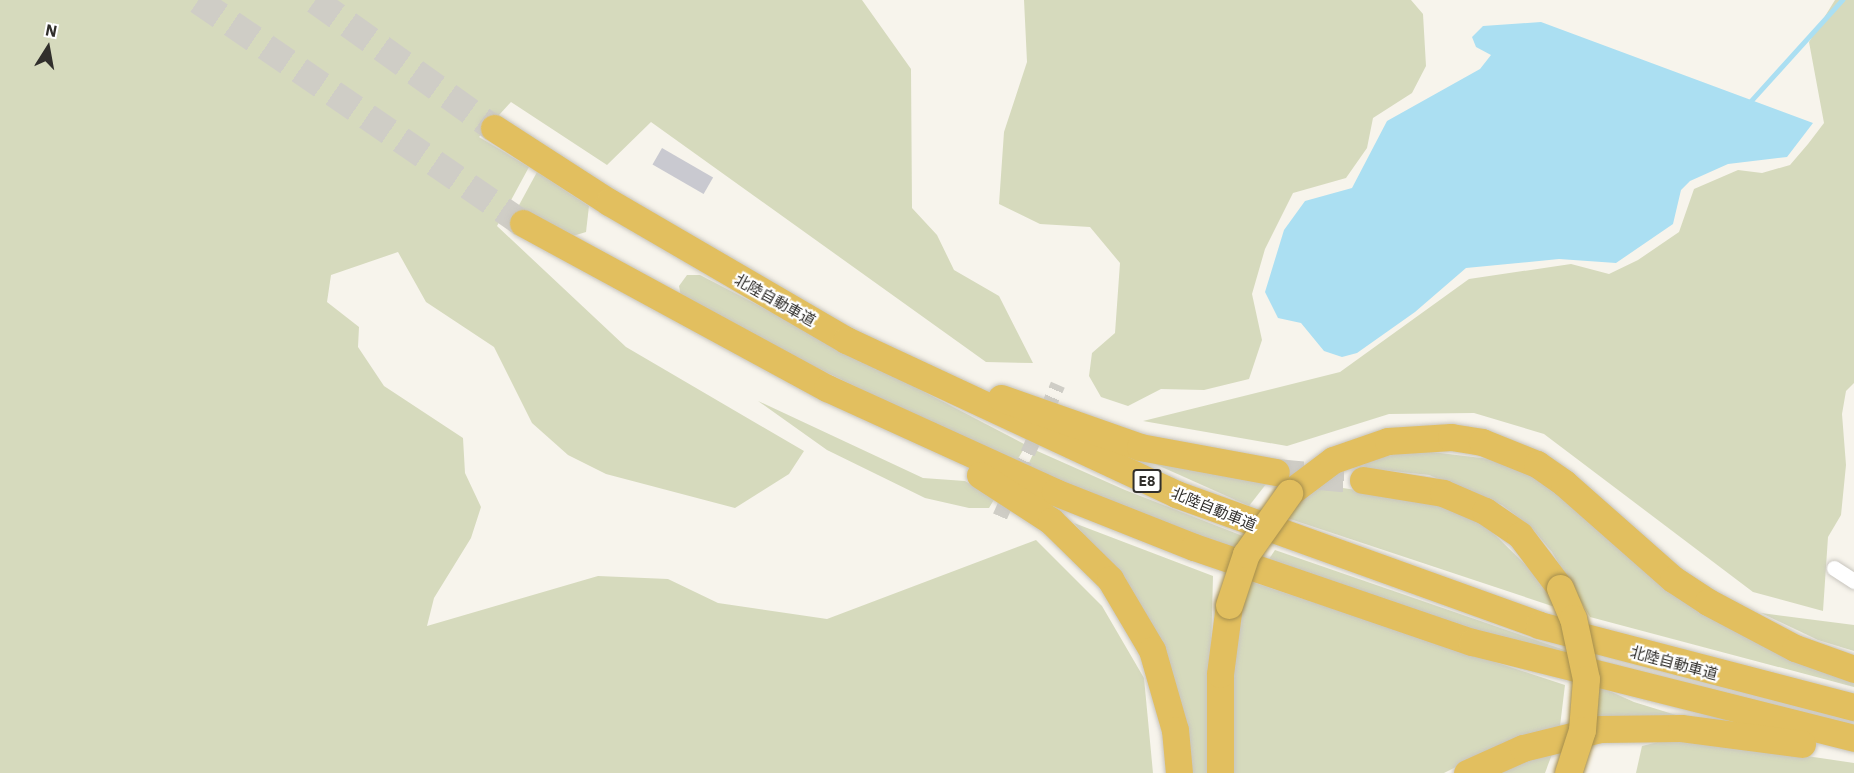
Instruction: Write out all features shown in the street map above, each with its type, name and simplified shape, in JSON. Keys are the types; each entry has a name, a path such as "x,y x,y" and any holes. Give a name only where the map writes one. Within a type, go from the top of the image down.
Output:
{"highway":[{"name":"北陸自動車道","path":"495,128 740,281 961,397 1176,494 1296,541 1551,628 1854,707"},
{"path":"523,223 619,278 929,436 1194,547 1472,642 1854,738"},
{"path":"619,278 680,320 1018,497 1082,547 1110,579 1152,650 1175,730 1179,773"},
{"path":"740,281 950,377 1079,428 1140,447 1282,482 1333,460 1388,441 1451,437 1491,445 1564,483 1673,579 1708,602 1795,648 1854,669"},
{"path":"1363,480 1427,489 1485,511 1520,535 1560,588 1573,618 1586,679 1582,730 1568,773"},
{"path":"1220,773 1221,674 1228,605 1246,554 1282,482"},
{"path":"1467,773 1561,737 1636,726 1854,752"}],"street":[{"path":"1834,568 1854,581"}],"green space":[{"path":"0,0 862,0 911,69 912,208 937,235 954,270 999,296 1033,363 986,362 651,122 607,165 511,102 479,137 529,167 497,226 626,347 804,451 789,474 735,508 606,474 568,455 532,423 494,347 426,302 398,252 331,275 327,302 359,327 358,347 384,386 463,438 465,473 481,507 471,538 434,598 427,626 598,576 668,579 718,603 827,619 1036,540 1102,606 1144,678 1153,773 0,773"},
{"path":"1024,0 1411,0 1423,14 1426,66 1412,93 1373,118 1367,148 1346,178 1293,193 1265,249 1252,294 1262,340 1249,379 1204,390 1161,389 1128,406 1101,397 1089,376 1092,353 1115,333 1120,263 1090,227 1040,224 999,204 1004,132 1027,62"},
{"path":"1835,0 1854,0 1854,383 1846,391 1842,414 1846,465 1841,515 1828,537 1823,611 1753,592 1544,434 1474,413 1389,414 1287,446 1143,421 1340,372 1469,279 1571,264 1609,274 1638,260 1679,232 1694,189 1738,170 1762,173 1790,165 1824,123 1809,42"},
{"path":"537,172 589,206 586,232 573,236 518,207"},
{"path":"687,275 700,275 1026,445 1015,464 682,302 679,286"},
{"path":"758,401 923,478 965,481 995,498 989,508 969,508 925,498 827,450"},
{"path":"1035,450 1125,490 1248,538 1239,556 1026,469"},
{"path":"1415,450 1498,460 1540,479 1655,578 1854,674 1854,687 1590,617 1552,552 1530,526 1502,505 1429,475 1364,468 1365,461"},
{"path":"1126,451 1270,479 1249,506"},
{"path":"1316,484 1430,501 1486,526 1535,574 1555,607 1284,517"},
{"path":"1074,523 1213,576 1208,773 1187,773 1114,569"},
{"path":"1275,550 1570,652 1572,661 1265,565"},
{"path":"1249,581 1565,685 1560,726 1508,741 1444,773 1227,773 1233,626"},
{"path":"1761,613 1854,625 1854,651 1818,640"},
{"path":"1596,685 1634,702 1692,720 1592,722"},
{"path":"1662,741 1706,741 1854,763 1854,773 1636,773 1642,746"},
{"path":"1555,746 1545,773 1485,773"}],"water":[{"path":"1541,22 1813,123 1787,157 1728,164 1690,181 1681,190 1673,224 1616,263 1559,259 1466,268 1415,312 1357,353 1342,357 1324,351 1301,323 1278,318 1265,292 1284,230 1305,201 1352,188 1387,121 1480,69 1491,55 1476,47 1472,37 1483,26"}],"building":[{"path":"662,148 713,178 704,194 652,164"}],"waterway":[{"path":"1749,103 1842,0"}],"tunnel":[{"path":"198,0 523,223"},
{"path":"315,0 494,128"},
{"path":"1000,516 1058,384"},
{"path":"1276,472 1363,480"}]}
